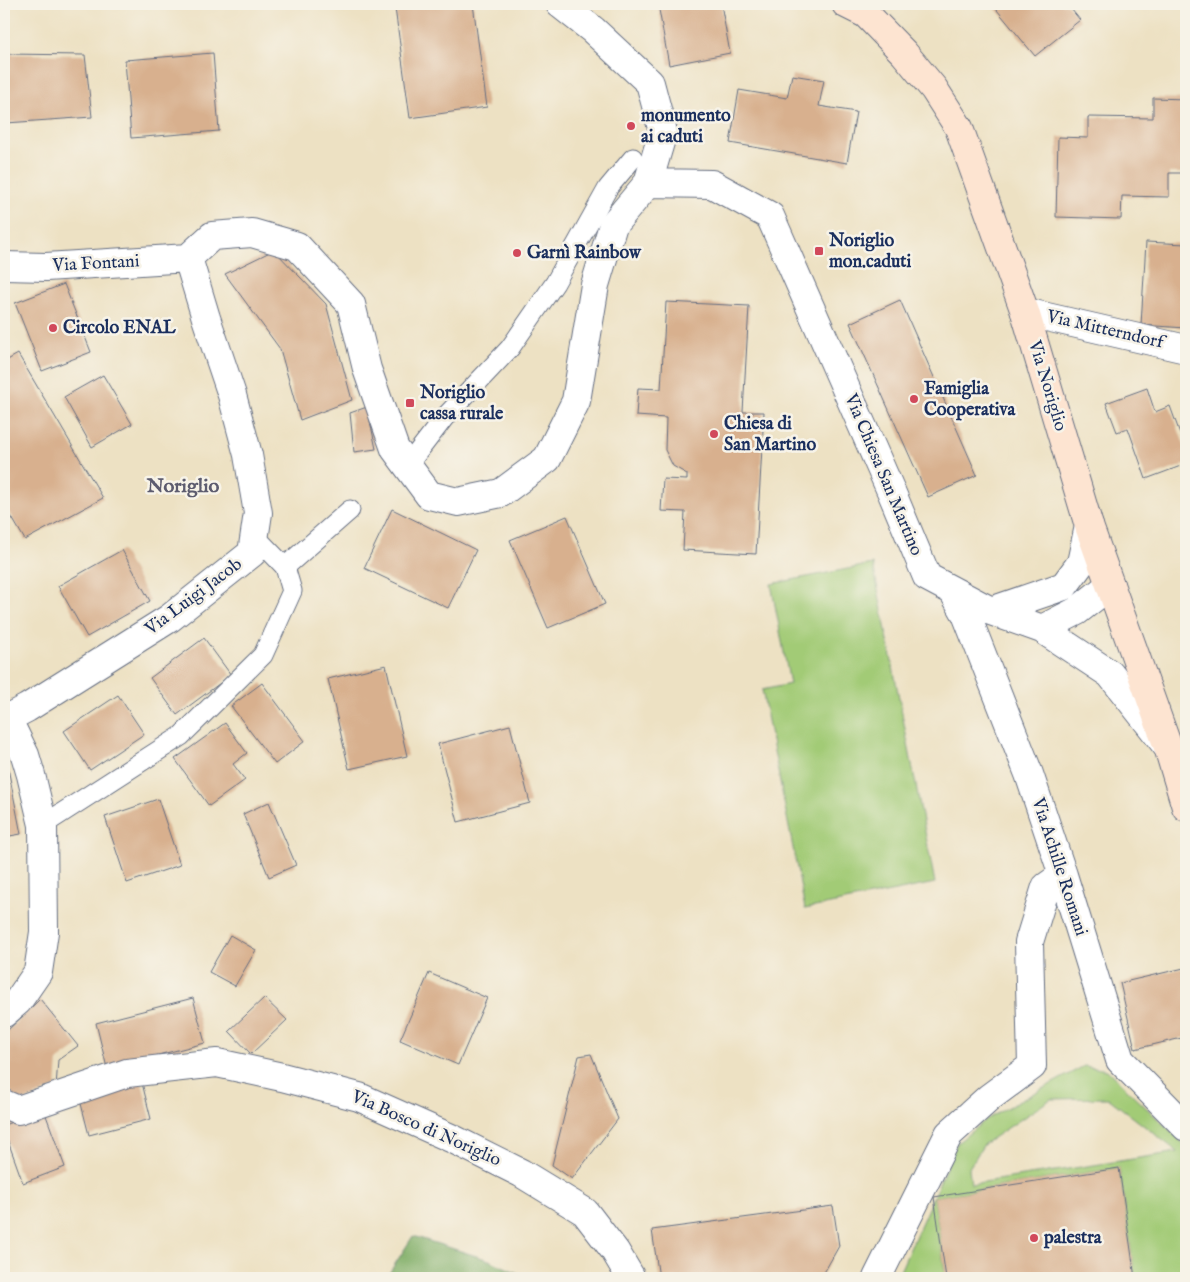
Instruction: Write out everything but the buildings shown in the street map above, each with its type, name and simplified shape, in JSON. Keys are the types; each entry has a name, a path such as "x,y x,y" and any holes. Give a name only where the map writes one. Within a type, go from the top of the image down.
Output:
{"main road":[{"name":"Via Noriglio","path":"846,4 866,14 904,53 934,89 959,128 1024,312 1089,526 1168,747 1186,807"}],"street":[{"path":"188,258 212,236 252,233 297,246 351,304 367,369 395,449 429,495 458,502 501,493 547,459 576,401 595,286 613,224 648,183 663,132 650,83 593,30 560,4"},
{"name":"Via Chiesa San Martino","path":"648,183 712,184 770,216 892,491 927,577 991,611 1042,629 1110,674 1168,747"},
{"name":"Via Fontani","path":"4,266 46,267 188,258"},
{"name":"Via Luigi Jacob","path":"6,719 27,708 170,618 252,553 258,513 248,455 232,395 188,258"},
{"name":"Via Mitterndorf","path":"1024,312 1186,350"},
{"path":"1064,586 1080,563 1089,526"},
{"path":"991,611 1064,586 1110,585"},
{"path":"1042,629 1077,611 1110,585"},
{"name":"Via Achille Romani","path":"953,591 966,614 1025,765 1063,876 1120,1060 1186,1127"},
{"path":"4,1013 18,1001 38,972 44,932 42,825 31,775 24,755 6,719"},
{"path":"877,1278 949,1134 990,1097 1032,1066 1030,942 1046,887 1063,876"},
{"name":"Via Bosco di Noriglio","path":"4,1104 18,1110 127,1074 217,1063 282,1076 359,1097 453,1139 521,1173 586,1212 615,1251 631,1278"}],"lane":[{"path":"407,466 444,418 510,348 555,283 608,188 633,158"},
{"path":"285,567 350,510"},
{"path":"42,825 181,736 263,655 292,591 285,567 255,536"}],"green space":[{"path":"873,564 935,883 805,909 762,690 790,684 771,584"},
{"path":"1084,1066 1107,1070 1186,1146 1186,1278 1135,1278 1119,1168 934,1197 946,1278 897,1278 957,1143 987,1119","holes":["1108,1098 1178,1152 971,1184 969,1168 984,1144 1051,1099"]},
{"path":"413,1236 489,1260 529,1278 386,1278"}],"place":[{"name":"monumento ai caduti","path":"631,126"},
{"name":"Noriglio mon.caduti","path":"819,251"},
{"name":"Garnì Rainbow","path":"517,253"},
{"name":"Circolo ENAL","path":"53,328"},
{"name":"Famiglia Cooperativa","path":"914,399"},
{"name":"Noriglio cassa rurale","path":"410,403"},
{"name":"Chiesa di San Martino","path":"714,434"},
{"name":"palestra","path":"1034,1238"}],"district":[{"name":"Noriglio","path":"183,486"}]}
